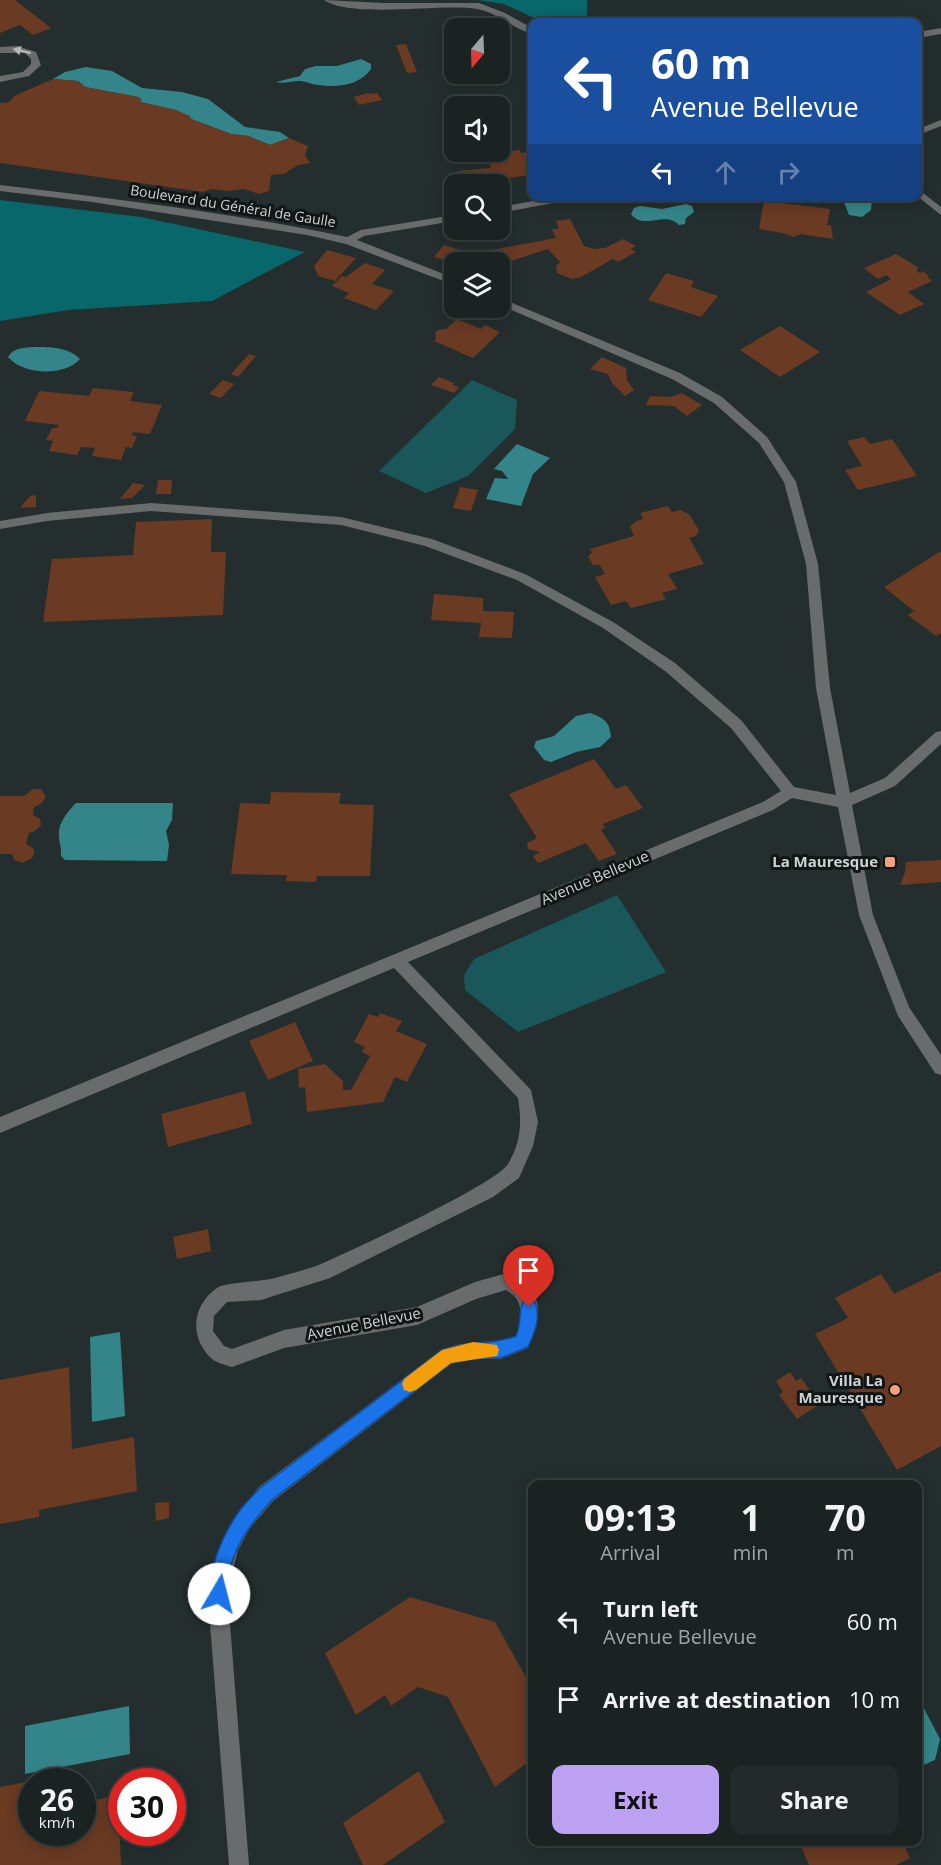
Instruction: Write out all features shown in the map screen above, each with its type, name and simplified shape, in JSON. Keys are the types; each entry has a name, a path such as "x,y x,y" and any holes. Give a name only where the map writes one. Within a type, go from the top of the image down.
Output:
{"street":[{"path":"329,0 349,4 384,6 479,6 528,29"},
{"path":"922,34 941,31"},
{"path":"0,50 20,49 34,55 37,59 36,64 26,74 0,79"},
{"path":"922,130 941,123"},
{"name":"Boulevard du Général de Gaulle","path":"0,188 204,215 349,241 444,278"},
{"path":"922,195 941,212"},
{"path":"510,208 554,201"},
{"path":"349,241 362,233 444,220"},
{"path":"510,305 676,376 718,400 763,440 790,482 812,564 823,688 866,915 903,1011 941,1068"},
{"path":"0,525 47,517 151,507 341,521 428,542 521,577 608,625 661,661 736,724 790,792 844,802 890,782 941,736"},
{"name":"Avenue Bellevue","path":"0,1125 768,806 790,792"},
{"name":"Avenue Bellevue","path":"239,1865 219,1611 220,1578 229,1546 244,1517 266,1494 447,1356 473,1350 501,1350 522,1341 530,1325 529,1307 523,1291 507,1281 475,1291 417,1316 284,1339 232,1358 218,1353 204,1333 206,1312 223,1294 261,1291 324,1272 487,1191 513,1172 525,1146 530,1122 525,1095 397,961"}],"shaded area":[{"path":"477,0 587,0 587,18 534,18 504,4"},
{"path":"361,59 371,64 371,69 361,79 348,84 326,86 300,81 276,82 300,76 305,69 316,66 337,66"},
{"path":"86,67 112,71 142,88 182,92 208,99 245,127 280,132 289,138 270,145 248,136 231,134 191,119 176,110 140,102 141,99 138,97 85,87 78,81 53,79 65,72"},
{"path":"0,200 141,217 305,252 212,301 68,310 0,321"},
{"path":"872,201 871,210 862,217 849,215 844,202"},
{"path":"686,204 692,206 694,212 686,218 685,224 679,225 667,219 642,221 631,214 634,208 640,206 662,209"},
{"path":"34,347 65,350 80,359 64,369 44,372 23,367 8,357 16,350"},
{"path":"472,380 517,400 515,429 468,476 426,493 379,471"},
{"path":"517,444 550,458 533,474 521,506 486,499 495,478 508,479 502,471 494,469"},
{"path":"590,713 605,721 611,737 600,747 576,752 551,762 544,760 534,747 536,741 554,736 576,716"},
{"path":"76,803 173,803 172,820 166,831 169,845 167,861 65,860 61,856 59,828"},
{"path":"617,895 666,972 518,1032 465,990 464,975 474,959"},
{"path":"120,1332 125,1416 92,1422 90,1337"},
{"path":"922,1705 940,1739 935,1760 922,1766"},
{"path":"129,1706 130,1754 56,1768 25,1768 25,1726"}],"building":[{"path":"0,0 15,0 51,28 33,35 20,25 0,33"},
{"path":"406,44 417,72 407,73 396,45"},
{"path":"53,79 78,81 85,87 138,97 141,99 140,102 176,110 190,116 191,119 231,134 248,136 270,145 289,138 308,146 305,155 310,163 298,165 284,174 271,175 269,191 259,194 244,189 228,191 212,189 203,192 0,163 0,103 10,102 14,96"},
{"path":"377,93 382,100 359,105 354,97"},
{"path":"510,151 528,152 528,175 510,178 510,174 459,174 458,171 491,168 489,162 510,162"},
{"path":"764,201 830,209 827,225 831,225 833,239 800,234 794,237 759,229"},
{"path":"570,219 584,246 594,249 605,248 623,239 636,246 631,249 636,252 618,262 613,259 581,277 572,279 557,273 556,266 560,262 548,249 510,261 510,252 481,252 556,238 552,229 559,229 556,221"},
{"path":"444,245 464,251 444,252 444,260 434,257"},
{"path":"327,250 356,258 335,281 318,276 314,266"},
{"path":"896,254 919,268 916,270 920,273 923,271 932,281 908,292 924,304 900,315 866,292 891,279 886,275 878,279 864,268"},
{"path":"365,263 385,270 372,284 394,291 376,310 344,298 349,293 332,286 342,276 346,277"},
{"path":"666,273 694,281 691,287 718,296 701,317 648,300"},
{"path":"457,319 481,329 485,325 500,332 473,358 434,341 438,330 446,329"},
{"path":"780,326 820,352 780,377 740,350"},
{"path":"249,354 256,356 238,377 231,374"},
{"path":"602,357 626,368 627,380 634,390 625,396 612,383 608,374 590,369"},
{"path":"439,377 459,387 454,393 431,385"},
{"path":"223,380 234,384 221,398 209,394"},
{"path":"93,388 134,392 130,401 162,405 150,434 133,432 132,435 137,436 132,448 126,447 121,460 92,456 95,448 81,447 77,455 49,451 53,441 46,440 52,428 57,428 59,425 25,421 39,391 89,396"},
{"path":"682,393 702,405 687,416 674,406 646,405 650,396 670,397"},
{"path":"864,437 870,444 892,439 917,476 858,490 845,470 862,466 847,441"},
{"path":"158,480 172,480 171,494 156,494"},
{"path":"133,483 145,485 132,498 120,499"},
{"path":"460,487 478,490 471,511 453,508"},
{"path":"36,495 36,507 20,508 30,496"},
{"path":"668,506 672,512 680,510 689,514 699,530 696,536 689,538 704,564 668,574 677,589 662,593 666,599 631,608 626,601 611,605 595,577 605,574 600,565 593,565 588,557 592,552 590,549 634,536 630,527 636,521 643,519 640,513"},
{"path":"212,519 211,552 226,552 223,615 43,622 52,559 133,555 136,522"},
{"path":"939,552 941,553 941,633 936,636 908,615 914,611 884,587"},
{"path":"434,594 483,598 483,611 514,612 512,638 479,637 481,623 431,620"},
{"path":"594,759 616,789 626,785 643,808 603,824 605,828 601,830 617,854 599,861 586,843 538,863 533,856 540,852 528,849 527,843 537,838 509,794"},
{"path":"33,789 41,789 46,797 41,804 34,807 33,815 40,819 41,825 29,833 26,844 34,849 34,854 32,858 22,863 14,860 12,854 0,854 0,796 24,796"},
{"path":"271,792 341,793 339,804 374,805 370,876 317,876 316,882 286,881 287,875 231,874 240,803 270,804"},
{"path":"941,860 941,882 900,885 906,862"},
{"path":"380,1013 402,1021 396,1031 427,1044 407,1082 395,1077 383,1102 307,1112 305,1087 299,1088 298,1069 325,1064 343,1081 343,1090 351,1090 370,1056 362,1052 365,1047 354,1042 369,1014 378,1017"},
{"path":"295,1022 313,1061 268,1080 249,1041"},
{"path":"245,1091 252,1124 168,1147 161,1114"},
{"path":"208,1229 211,1251 177,1259 173,1237"},
{"name":"Villa La Mauresque","path":"941,1271 941,1446 897,1470 815,1334 848,1318 835,1298 881,1274 894,1294"},
{"path":"69,1367 72,1449 134,1437 137,1491 39,1510 39,1517 0,1524 0,1380"},
{"path":"790,1372 796,1381 801,1378 820,1404 797,1419 779,1395 783,1392 776,1381"},
{"path":"169,1502 169,1518 156,1521 155,1503"},
{"path":"410,1597 495,1622 528,1681 528,1762 495,1787 448,1697 418,1687 391,1706 385,1695 356,1715 325,1653"},
{"path":"419,1771 445,1822 383,1865 363,1865 343,1823"},
{"path":"18,1784 18,1846 96,1846 96,1800 108,1797 108,1846 120,1846 121,1865 0,1865 0,1787"},
{"path":"801,1846 905,1846 910,1858 896,1865 809,1865"}],"slow traffic":[{"path":"410,1384 447,1356 473,1350 491,1350"}],"place":[{"name":"La Mauresque","path":"890,862"},
{"name":"Villa La Mauresque","path":"895,1390"}],"route":[{"path":"219,1594 220,1578 229,1546 244,1517 266,1494 447,1356 473,1350 501,1350 522,1341 530,1325 529,1307"}]}
